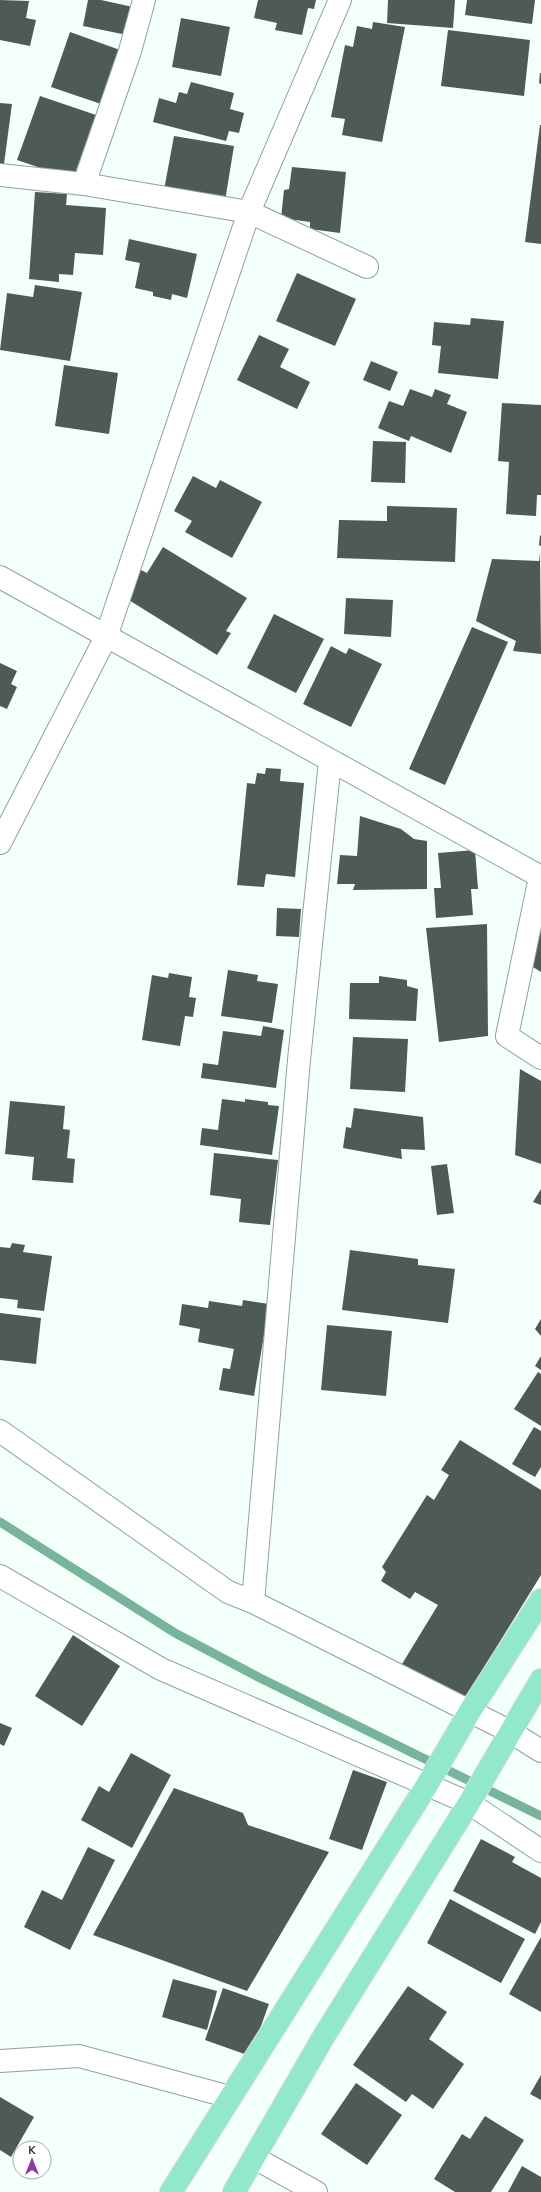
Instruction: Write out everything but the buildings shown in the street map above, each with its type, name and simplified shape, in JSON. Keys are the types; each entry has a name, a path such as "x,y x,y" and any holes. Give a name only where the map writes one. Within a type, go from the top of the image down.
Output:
{"main road":[{"path":"171,2192 429,1780 470,1711 541,1600"},
{"path":"234,2192 324,2036 471,1799 509,1731 541,1680"}],"street":[{"path":"84,184 130,51 144,0"},
{"path":"0,843 106,637 249,212 340,0"},
{"path":"0,175 84,184 249,212 367,267"},
{"path":"0,576 106,637 541,877 507,1036 541,1058"},
{"path":"253,1602 299,1060 330,760"},
{"path":"0,1431 228,1592 253,1602 470,1711 509,1731 541,1751"},
{"path":"0,1576 161,1669 429,1780 471,1799 541,1851"},
{"path":"0,2060 80,2056 230,2097"},
{"path":"255,2158 316,2192"}],"waterway":[{"path":"0,1522 175,1633 260,1678 541,1816"}]}
